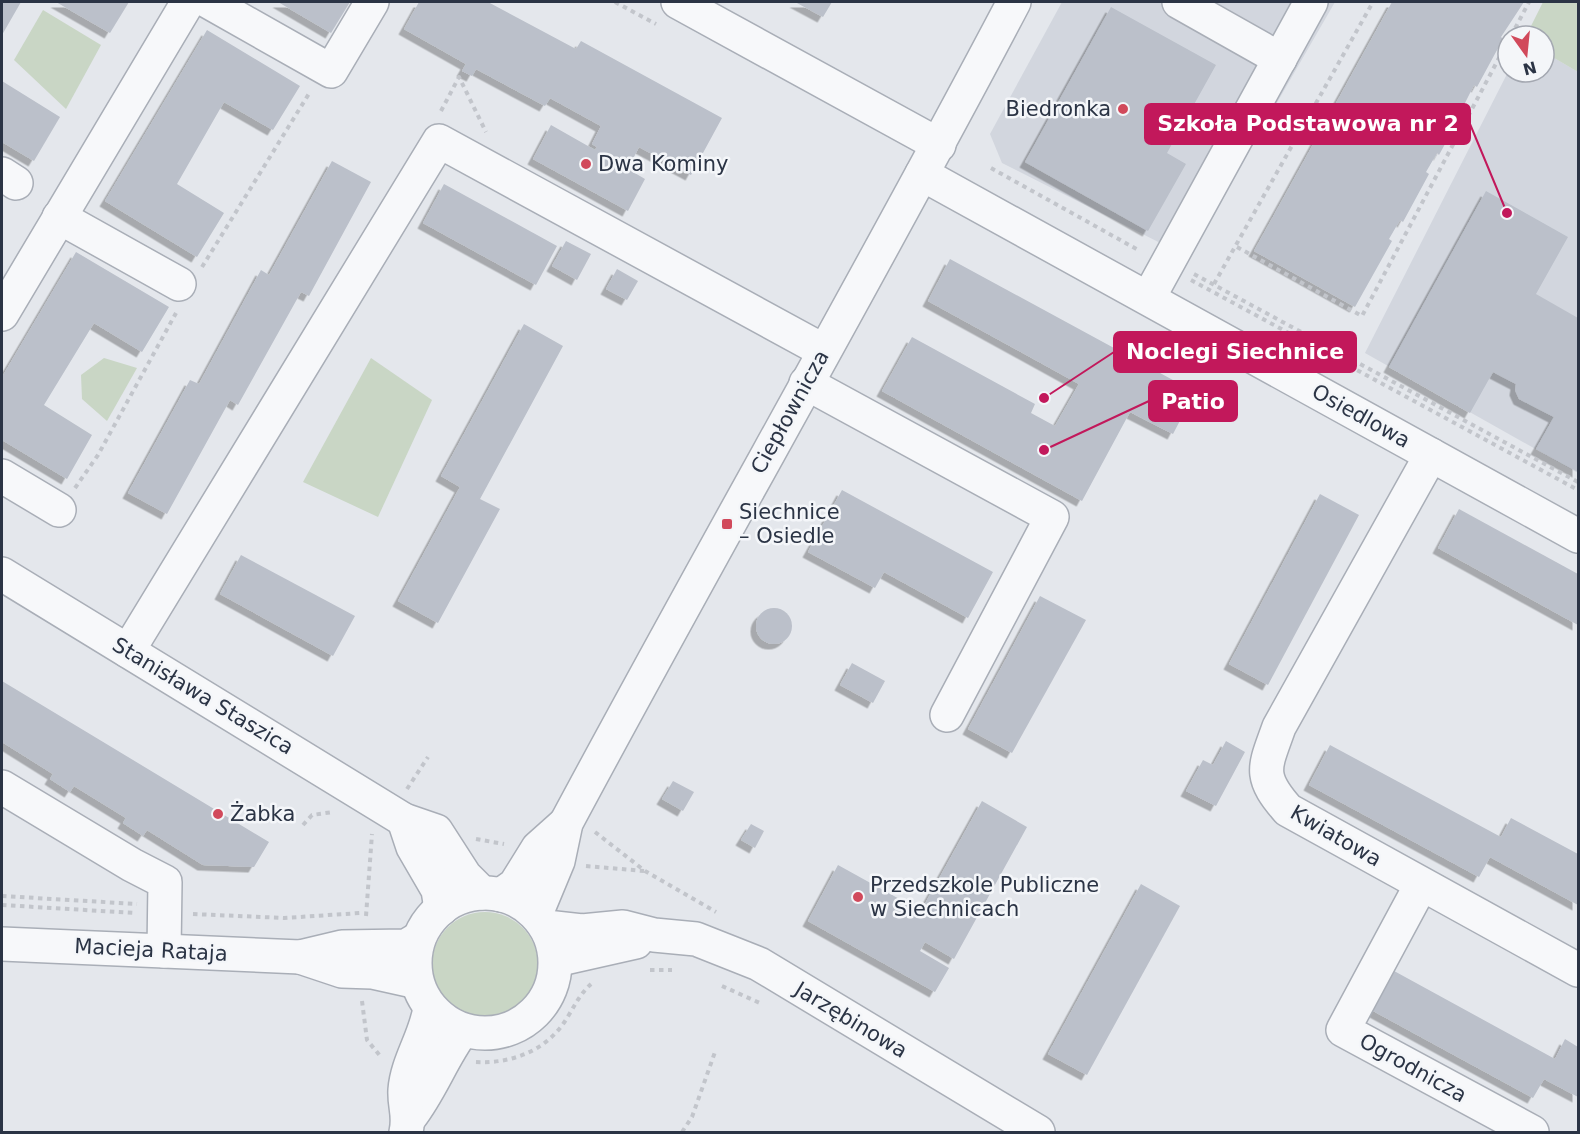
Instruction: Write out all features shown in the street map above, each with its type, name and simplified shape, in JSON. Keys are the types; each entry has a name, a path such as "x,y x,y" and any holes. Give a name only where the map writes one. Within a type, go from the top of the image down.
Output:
{"street":[{"path":"2,314 188,2"},
{"path":"209,2 331,71 372,2"},
{"path":"678,2 939,145"},
{"name":"Ciepłownicza","path":"541,921 566,823 806,383 939,145 1014,2"},
{"path":"1179,2 1280,60"},
{"path":"1149,297 1311,2"},
{"path":"128,651 439,141 824,351"},
{"name":"Osiedlowa","path":"922,174 1149,297 1578,536"},
{"path":"59,217 179,284"},
{"path":"806,383 1052,517 947,715"},
{"name":"Kwiatowa","path":"1431,456 1280,727 1266,765 1266,779 1274,795 1288,810 1578,970"},
{"path":"2,476 59,510"},
{"name":"Stanisława Staszica","path":"2,574 128,651 394,804 436,831 465,876 492,894"},
{"path":"2,787 132,865 165,882 164,951"},
{"path":"394,804 413,846 438,890 441,909"},
{"name":"Ciepłownicza","path":"492,894 516,885 538,848 566,823"},
{"name":"Ogrodnicza","path":"1421,885 1343,1030 1532,1132"},
{"path":"408,1125 405,1091 413,1060 427,1028 423,995 414,961 418,939 428,922 441,909 460,897 492,894 514,899 541,921 553,943 556,960 553,983 543,1003 527,1020 507,1030 485,1034 462,1030 444,1022 423,995"},
{"name":"Jarzębinowa","path":"541,921 582,931 623,927 654,935 696,939 759,964 1038,1132"},
{"name":"Jarzębinowa","path":"556,960 626,946 654,935"},
{"name":"Macieja Rataja","path":"300,957 342,947 406,946 418,939"},
{"name":"Macieja Rataja","path":"2,944 300,957 342,971 372,972 423,995"},
{"path":"408,1125 427,1096 438,1067 462,1030"}],"path":[{"path":"1214,285 1373,2"},
{"path":"1517,24 1529,2"},
{"path":"1237,247 1362,316 1496,64"},
{"path":"439,116 459,77 487,135"},
{"path":"991,168 1578,490"},
{"path":"1167,266 1175,263 1578,482"},
{"path":"366,921 394,804 428,757"},
{"path":"303,825 312,815 338,811"},
{"path":"582,866 645,871"},
{"path":"2,897 135,904 143,907"},
{"path":"2,905 140,914"},
{"path":"188,913 284,918 360,913"},
{"path":"646,970 682,970"},
{"path":"471,1061 493,1062 518,1058 545,1042 567,1018 582,991 595,980"},
{"path":"722,987 767,1006"},
{"path":"362,991 362,1013 367,1040 386,1060"},
{"path":"682,1132 692,1117 715,1052"}],"shaded area":[{"path":"1062,2 1335,2 1188,257 1002,163 990,134"},
{"path":"1556,59 1578,72 1578,473 1365,353 1502,84 1556,84"}],"green space":[{"path":"1543,2 1578,2 1578,72 1556,59 1556,24 1532,24"},
{"path":"43,10 101,45 66,109 14,60"},
{"path":"104,358 137,368 107,421 82,399 81,375"},
{"path":"371,358 432,400 378,517 303,482"},
{"path":"485,912 505,916 523,927 534,945 538,965 534,985 523,1003 505,1014 485,1018 465,1014 447,1003 436,985 432,965 436,945 447,927 465,916"}],"building":[{"path":"2,2 21,2 2,35"},
{"path":"56,2 129,2 110,33"},
{"path":"278,2 350,2 331,33"},
{"path":"419,2 488,2 576,49 581,41 722,118 691,175 639,147 628,169 645,179 628,211 533,159 551,125 595,150 597,147 592,144 601,126 550,98 545,106 476,69 472,76 462,71 466,64 404,29"},
{"path":"795,2 832,2 823,17"},
{"path":"1392,2 1524,2 1510,24 1496,24 1496,52 1477,87 1474,85 1464,105 1466,106 1439,155 1437,153 1426,172 1429,174 1403,222 1400,220 1389,239 1392,241 1355,307 1254,251"},
{"name":"Biedronka","path":"1111,7 1216,65 1167,153 1186,164 1148,231 1025,162"},
{"path":"207,30 300,86 273,130 224,102 177,184 224,213 197,257 105,201"},
{"path":"2,81 60,117 34,161 2,142"},
{"path":"332,161 371,182 309,296 301,292 238,405 230,400 167,514 128,493 190,380 199,384 261,270 269,275"},
{"path":"444,184 557,246 536,285 423,223"},
{"path":"1486,191 1568,237 1536,294 1578,318 1578,472 1536,449 1554,417 1519,399 1515,390 1516,384 1493,372 1470,413 1389,367"},
{"path":"566,241 591,254 577,280 552,266"},
{"path":"76,252 169,307 142,352 94,323 44,405 92,435 67,479 2,440 2,377"},
{"path":"950,259 1195,392 1173,434 1130,412 1082,501 882,391 912,337 1035,404 1031,413 1055,426 1079,384 928,301"},
{"path":"617,269 638,281 627,300 606,289"},
{"path":"524,324 563,346 480,499 500,509 438,623 398,601 460,487 441,476"},
{"path":"842,490 993,572 968,618 884,572 875,588 808,552"},
{"path":"1320,494 1359,515 1268,685 1229,664"},
{"path":"1459,509 1578,574 1578,625 1438,548"},
{"path":"241,555 355,616 333,656 220,594"},
{"path":"1040,596 1086,620 1012,753 968,729"},
{"path":"774,608 787,613 792,626 787,639 774,644 761,639 756,626 761,613"},
{"path":"852,663 885,681 873,703 840,685"},
{"path":"2,681 269,842 254,867 203,865 147,830 143,836 123,823 126,818 74,786 70,792 50,779 53,774 2,742"},
{"path":"1226,741 1245,752 1216,806 1186,791 1203,760 1213,765"},
{"path":"1330,745 1501,837 1511,818 1578,854 1578,905 1490,857 1479,877 1309,785"},
{"path":"673,781 694,792 683,811 662,799"},
{"name":"Przedszkole Publiczne w Siechnicach","path":"982,801 1027,827 954,959 925,942 920,951 949,968 935,992 808,921 838,865 921,911"},
{"path":"751,824 764,831 755,848 741,840"},
{"path":"1141,884 1180,906 1087,1075 1048,1054"},
{"path":"1385,966 1555,1059 1565,1039 1578,1047 1578,1097 1544,1079 1533,1098 1364,1006"}],"place":[{"name":"Biedronka","path":"1123,109"},
{"name":"Dwa Kominy","path":"586,164"},
{"name":"Szkoła Podstawowa nr 2","path":"1507,213"},
{"name":"Noclegi Siechnice","path":"1044,398"},
{"name":"Patio","path":"1044,450"},
{"name":"Siechnice – Osiedle","path":"727,524"},
{"name":"Żabka","path":"218,814"},
{"name":"Przedszkole Publiczne w Siechnicach","path":"858,897"}]}
